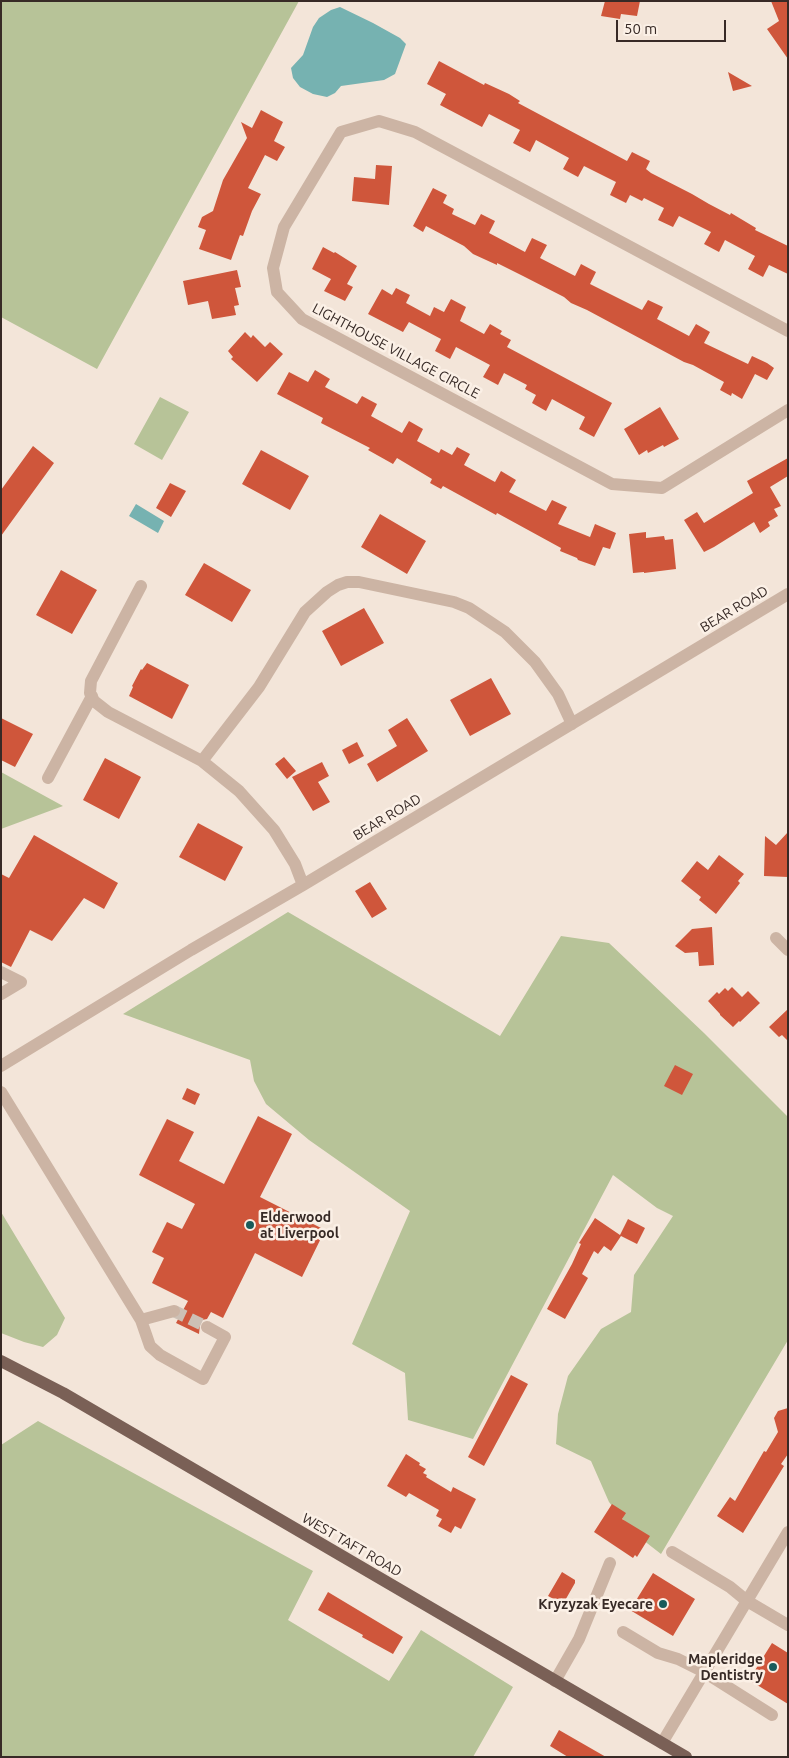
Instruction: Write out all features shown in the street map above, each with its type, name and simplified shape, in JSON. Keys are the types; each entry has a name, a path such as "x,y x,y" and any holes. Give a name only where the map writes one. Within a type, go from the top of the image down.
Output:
{"main road":[{"name":"WEST TAFT ROAD","path":"1,1361 63,1393 686,1757"}],"street":[{"name":"LIGHTHOUSE VILLAGE CIRCLE","path":"788,332 415,132 379,120 341,132 284,227 273,268 277,292 302,319 612,484 662,488 788,410"},
{"path":"202,761 259,687 305,612 327,592 347,582 359,582 454,602 470,608 505,632 535,662 558,694 572,724"},
{"path":"140,586 91,680 90,692 94,701 108,712 202,761 239,791 274,830 295,864 303,885"},
{"name":"BEAR ROAD","path":"1,1066 191,950 303,885 788,594"},
{"path":"48,778 92,696"},
{"path":"776,938 788,950"},
{"path":"1,972 20,982 1,994"},
{"path":"1,1092 141,1320 150,1346 160,1355 203,1378 224,1337 207,1327"},
{"path":"141,1320 174,1311"},
{"path":"662,1742 788,1532"},
{"path":"672,1552 730,1587 747,1601 788,1625"},
{"path":"555,1681 579,1639 610,1563"},
{"path":"623,1632 658,1653 678,1659 704,1672 772,1714"}],"green space":[{"path":"1,1 299,1 97,369 1,317"},
{"path":"160,397 189,412 162,460 134,444"},
{"path":"1,772 63,806 1,829"},
{"path":"288,912 500,1036 561,936 609,943 704,1033 788,1117 788,1340 661,1554 634,1533 609,1502 591,1461 556,1444 558,1414 568,1376 601,1329 631,1312 634,1275 673,1216 657,1208 613,1175 473,1439 408,1420 405,1373 352,1344 410,1211 309,1140 266,1104 254,1081 250,1060 123,1014"},
{"path":"1,1212 65,1318 57,1335 43,1347 1,1333"},
{"path":"38,1421 313,1571 288,1620 389,1681 421,1630 513,1687 473,1757 1,1757 1,1445"}],"water":[{"path":"340,7 400,38 406,44 395,74 384,80 341,86 335,93 327,97 313,94 300,87 293,78 291,68 303,55 313,27 319,18 331,10"},
{"path":"136,504 164,521 158,533 129,516"}],"building":[{"path":"605,1 640,1 637,16 621,14 620,19 601,16"},
{"path":"771,1 788,1 788,59 767,29 779,21"},
{"path":"439,61 484,85 485,83 509,94 520,101 518,103 627,161 632,152 650,161 646,169 651,173 730,215 731,213 756,228 755,230 788,246 788,274 769,265 763,277 748,269 755,256 725,240 719,252 704,244 711,232 679,216 673,227 658,220 664,208 644,198 642,201 630,195 626,203 610,195 616,182 584,166 578,177 563,169 569,158 536,140 530,152 513,143 520,130 489,114 482,127 440,105 446,94 427,84"},
{"path":"728,72 752,86 733,91"},
{"path":"261,110 283,122 274,141 285,147 277,161 265,155 248,188 261,194 252,211 243,236 240,235 231,260 199,249 206,230 198,227 202,217 213,211 223,180 247,138 241,122 252,128"},
{"path":"376,165 392,166 389,205 352,201 354,177 375,179"},
{"path":"433,188 447,195 443,203 454,209 452,214 475,225 481,214 495,221 489,233 525,252 532,238 547,245 540,258 575,276 581,264 596,272 590,284 642,310 648,300 663,307 657,319 689,336 696,324 710,332 704,343 748,364 752,356 774,368 767,380 755,374 742,399 732,393 731,396 720,390 724,382 693,365 571,303 564,297 523,276 473,254 464,246 426,226 423,232 413,226"},
{"path":"323,247 357,266 347,284 353,287 345,301 324,291 331,279 312,269"},
{"path":"237,270 241,287 235,288 239,305 234,306 236,315 212,319 208,301 188,305 183,281"},
{"path":"396,288 410,295 406,303 430,316 434,307 444,312 451,299 466,307 460,321 484,334 490,324 502,331 500,334 511,340 507,347 612,403 594,437 579,429 585,417 552,399 546,411 532,403 536,395 525,389 527,385 504,373 498,385 483,377 490,365 456,347 450,359 435,351 441,339 409,322 403,332 368,314 382,289 392,295"},
{"path":"245,332 251,338 253,335 265,347 270,342 283,354 257,382 231,359 233,357 228,351"},
{"path":"315,370 330,379 325,387 357,404 362,396 377,404 371,416 402,433 409,421 423,429 417,441 439,453 441,449 452,455 457,447 470,454 464,465 495,482 501,471 516,480 509,492 546,511 552,500 567,507 558,524 590,537 595,524 616,533 610,549 603,547 595,566 578,560 560,551 561,548 497,513 496,515 443,486 441,489 430,483 432,479 397,458 393,464 368,450 370,448 321,423 323,418 277,394 289,372 308,382"},
{"path":"660,407 679,439 664,447 663,445 648,453 647,450 639,455 624,429"},
{"path":"33,446 54,463 1,536 1,490"},
{"path":"261,450 309,476 290,510 242,484"},
{"path":"788,458 788,476 770,487 781,506 774,509 778,516 768,522 770,526 760,533 754,522 704,552 684,520 697,512 704,523 753,493 747,481"},
{"path":"170,483 186,491 171,517 156,508"},
{"path":"380,514 426,541 407,574 361,547"},
{"path":"646,532 646,538 664,536 665,540 673,539 676,569 633,573 629,534"},
{"path":"204,563 251,590 232,622 185,595"},
{"path":"61,570 97,590 72,634 36,615"},
{"path":"364,608 384,643 341,666 322,631"},
{"path":"147,663 189,685 172,719 129,696 141,669"},
{"path":"491,678 511,714 470,736 450,700"},
{"path":"1,718 33,734 15,767 1,760"},
{"path":"407,718 428,751 377,782 367,764 397,746 388,730"},
{"path":"357,742 364,756 349,764 342,750"},
{"path":"284,757 296,771 287,779 275,764"},
{"path":"105,758 141,777 119,819 83,800"},
{"path":"322,762 329,776 318,782 330,802 313,811 292,777"},
{"path":"198,823 243,847 225,881 179,857"},
{"path":"788,832 788,877 764,876 765,836 776,845"},
{"path":"34,835 118,883 104,909 84,898 52,941 30,930 11,967 1,962 1,874 9,878"},
{"path":"719,855 744,874 738,881 740,883 716,914 699,900 701,897 681,881 697,861 708,870"},
{"path":"370,882 387,909 372,918 355,891"},
{"path":"712,927 714,965 699,966 698,952 685,953 675,946 692,929"},
{"path":"732,987 742,997 748,991 760,1003 733,1027 708,1001 717,992 719,994 725,988 728,991"},
{"path":"788,1009 788,1041 782,1035 779,1037 769,1027"},
{"path":"675,1065 693,1074 682,1095 664,1086"},
{"path":"187,1088 200,1094 195,1105 182,1099"},
{"name":"Elderwood at Liverpool","path":"258,1116 292,1134 260,1197 325,1230 302,1277 255,1253 223,1318 211,1312 207,1319 202,1320 199,1334 176,1323 188,1301 152,1283 164,1258 152,1252 167,1222 182,1229 195,1204 139,1175 167,1119 194,1132 179,1161 224,1184"},
{"path":"595,1218 620,1235 628,1219 645,1228 637,1244 621,1236 611,1251 604,1246 598,1254 594,1251 582,1274 588,1278 565,1319 547,1309 572,1264 581,1244 579,1243"},
{"path":"511,1375 528,1384 484,1466 468,1457"},
{"path":"788,1408 788,1454 781,1464 784,1466 743,1533 717,1516 730,1497 735,1501 764,1451 766,1452 778,1432 774,1418 778,1411"},
{"path":"406,1454 426,1469 423,1473 427,1475 426,1477 451,1492 453,1487 476,1499 461,1529 455,1526 451,1533 438,1526 442,1519 436,1516 439,1510 409,1493 406,1497 387,1486"},
{"path":"612,1504 626,1513 622,1519 650,1536 637,1557 635,1555 633,1558 594,1532"},
{"path":"562,1572 575,1580 563,1604 548,1596"},
{"name":"Kryzyzak Eyecare","path":"653,1573 695,1599 673,1636 630,1610"},
{"path":"328,1592 403,1637 393,1654 318,1610"},
{"name":"Mapleridge Dentistry","path":"772,1643 788,1653 788,1704 749,1680"},
{"path":"559,1730 606,1757 568,1757 550,1746"}],"tunnel":[{"path":"174,1311 207,1327"}],"place":[{"name":"Elderwood at Liverpool","path":"250,1225"},
{"name":"Kryzyzak Eyecare","path":"663,1604"},
{"name":"Mapleridge Dentistry","path":"773,1667"}]}
